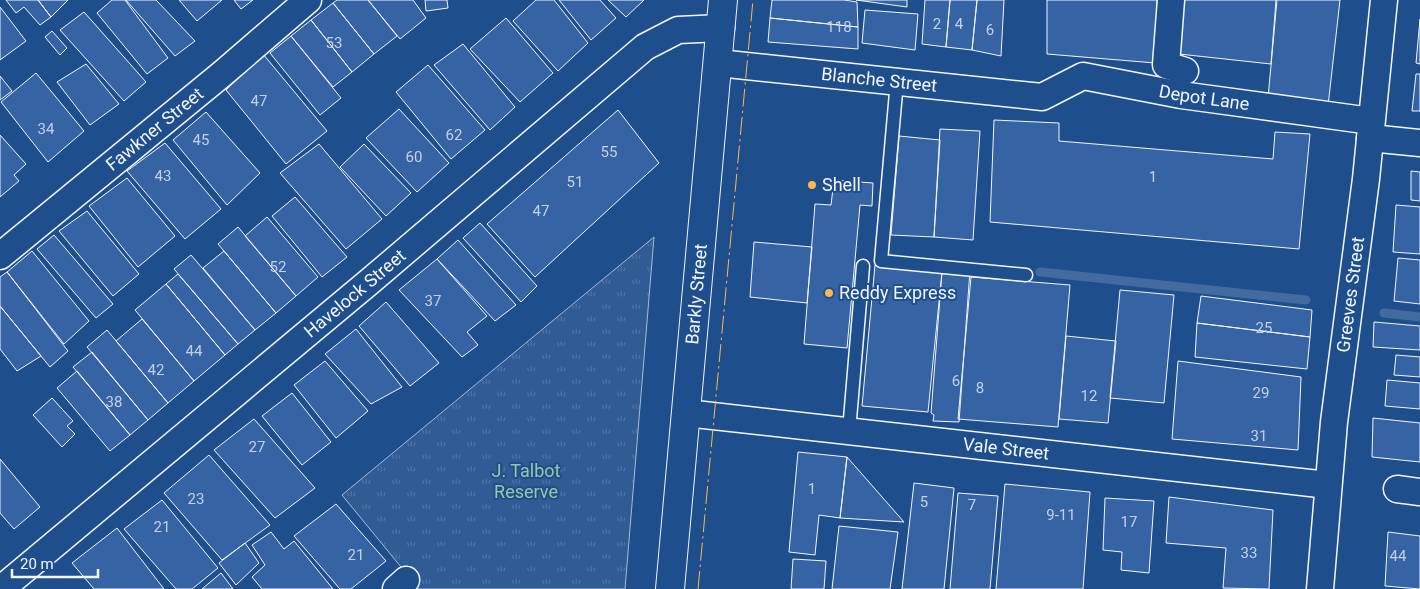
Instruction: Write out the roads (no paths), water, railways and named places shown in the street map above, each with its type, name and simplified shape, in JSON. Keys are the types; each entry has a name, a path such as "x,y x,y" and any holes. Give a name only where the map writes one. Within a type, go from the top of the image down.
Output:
{"main road":[{"name":"Barkly Street","path":"670,589 723,0"}],"street":[{"name":"Fawkner Street","path":"0,256 222,74 308,0"},
{"path":"1171,0 1166,65 1185,71"},
{"name":"Greeves Street","path":"1320,589 1334,422 1366,179 1384,0"},
{"name":"Havelock Street","path":"1,589 369,282 644,47 678,30 721,28"},
{"name":"Blanche Street","path":"718,64 1042,97"},
{"name":"Depot Lane","path":"1042,97 1083,76 1371,130"},
{"path":"1371,130 1420,142"},
{"name":"Vale Street","path":"686,413 1328,485"}],"lane":[{"path":"897,81 881,261 1026,275"},
{"path":"849,431 862,266"}],"waterway":[{"path":"1040,272 1306,300"},
{"path":"1384,313 1420,317"}],"place":[{"name":"Shell","path":"812,185"},
{"name":"Reddy Express","path":"829,293"}],"park label":[{"name":"J. Talbot Reserve","path":"526,481"}]}
